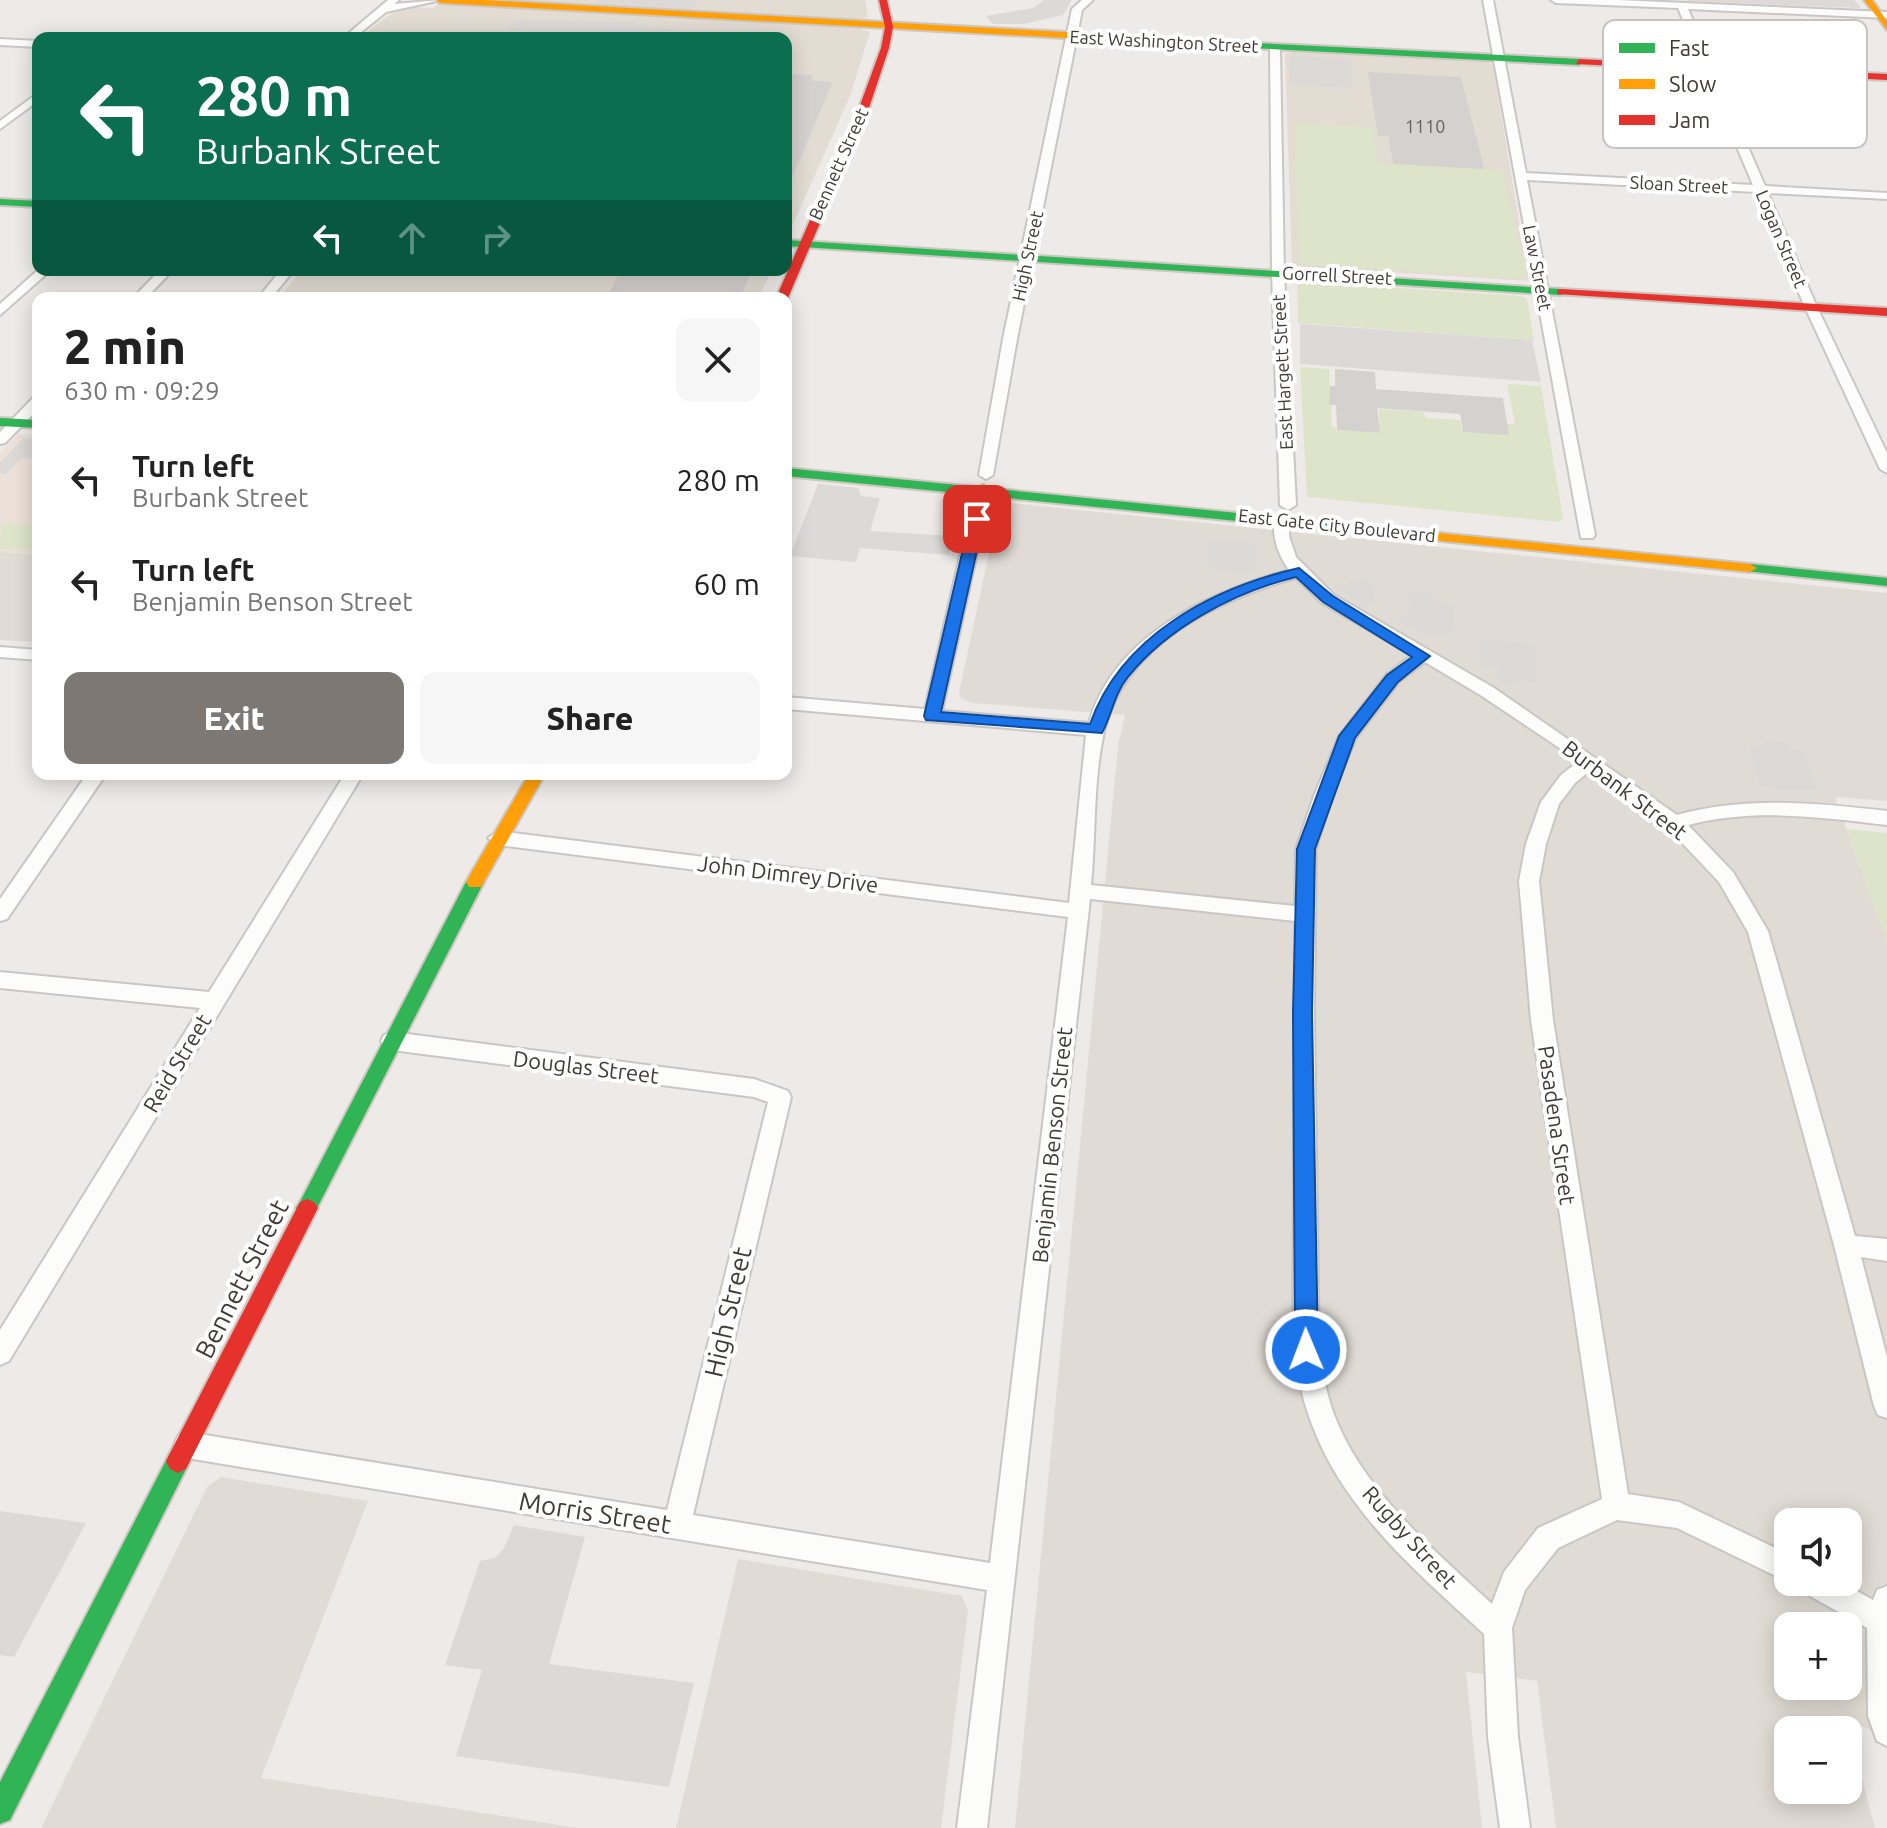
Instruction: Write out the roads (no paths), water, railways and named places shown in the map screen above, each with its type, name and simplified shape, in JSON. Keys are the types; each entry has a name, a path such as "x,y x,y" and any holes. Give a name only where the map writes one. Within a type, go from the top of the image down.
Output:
{"street":[{"path":"355,32 394,0"},
{"path":"384,9 438,0"},
{"name":"East Washington Street","path":"438,0 1072,37 1603,63"},
{"path":"883,0 889,27"},
{"name":"High Street","path":"932,716 984,483 1077,9 1088,0"},
{"name":"Law Street","path":"1488,0 1587,535"},
{"path":"1556,0 1880,14"},
{"name":"Logan Street","path":"1682,6 1688,20"},
{"name":"Bennett Street","path":"795,243 864,108 889,27"},
{"path":"0,42 32,44"},
{"name":"East Hargett Street","path":"1275,48 1285,513"},
{"name":"East Washington Street","path":"1867,76 1887,77"},
{"path":"0,126 32,101"},
{"name":"Logan Street","path":"1743,148 1810,305 1887,469"},
{"name":"Sloan Street","path":"1520,176 1887,196"},
{"path":"0,202 32,204"},
{"name":"Gorrell Street","path":"795,243 1887,312"},
{"path":"0,311 38,276"},
{"path":"145,292 161,276"},
{"path":"269,292 283,276"},
{"path":"0,409 27,415"},
{"path":"0,440 27,415"},
{"name":"East Gate City Boulevard","path":"792,457 984,483 1285,513 1887,582"},
{"name":"East Gate City Boulevard","path":"792,472 984,483"},
{"name":"East Gate City Boulevard","path":"1285,513 1587,535 1887,565"},
{"name":"Burbank Street","path":"1285,513 1284,546 1299,572 1328,599 1488,692 1591,761 1674,822 1726,877 1758,931 1846,1245 1887,1406"},
{"name":"Benjamin Benson Street","path":"972,1828 1080,901 1096,730 1107,698 1121,675 1183,621 1234,593 1299,572"},
{"path":"0,652 32,655"},
{"name":"Rugby Street","path":"1422,656 1393,678 1348,736 1306,849 1303,914 1306,1350 1314,1395 1338,1449 1378,1509 1436,1570 1498,1628"},
{"path":"792,704 1096,730"},
{"name":"Pasadena Street","path":"1591,761 1568,779 1550,802 1536,844 1529,881 1544,1034 1616,1506"},
{"path":"0,914 93,780"},
{"name":"Reid Street","path":"0,1353 350,780"},
{"name":"Bennett Street","path":"0,1810 392,1041 498,838 533,780"},
{"path":"1674,822 1730,808 1760,807 1887,818"},
{"name":"John Dimrey Drive","path":"498,838 1080,901 1303,914"},
{"path":"0,980 214,1001"},
{"name":"Douglas Street","path":"392,1041 754,1088 780,1097"},
{"name":"High Street","path":"677,1526 780,1097"},
{"path":"1846,1245 1887,1250"},
{"name":"Morris Street","path":"187,1445 1003,1579"},
{"path":"1515,1828 1503,1737 1498,1628 1514,1582 1548,1538 1616,1506 1679,1515 1774,1561"},
{"path":"1848,1596 1884,1610 1883,1716 1887,1731"}]}
